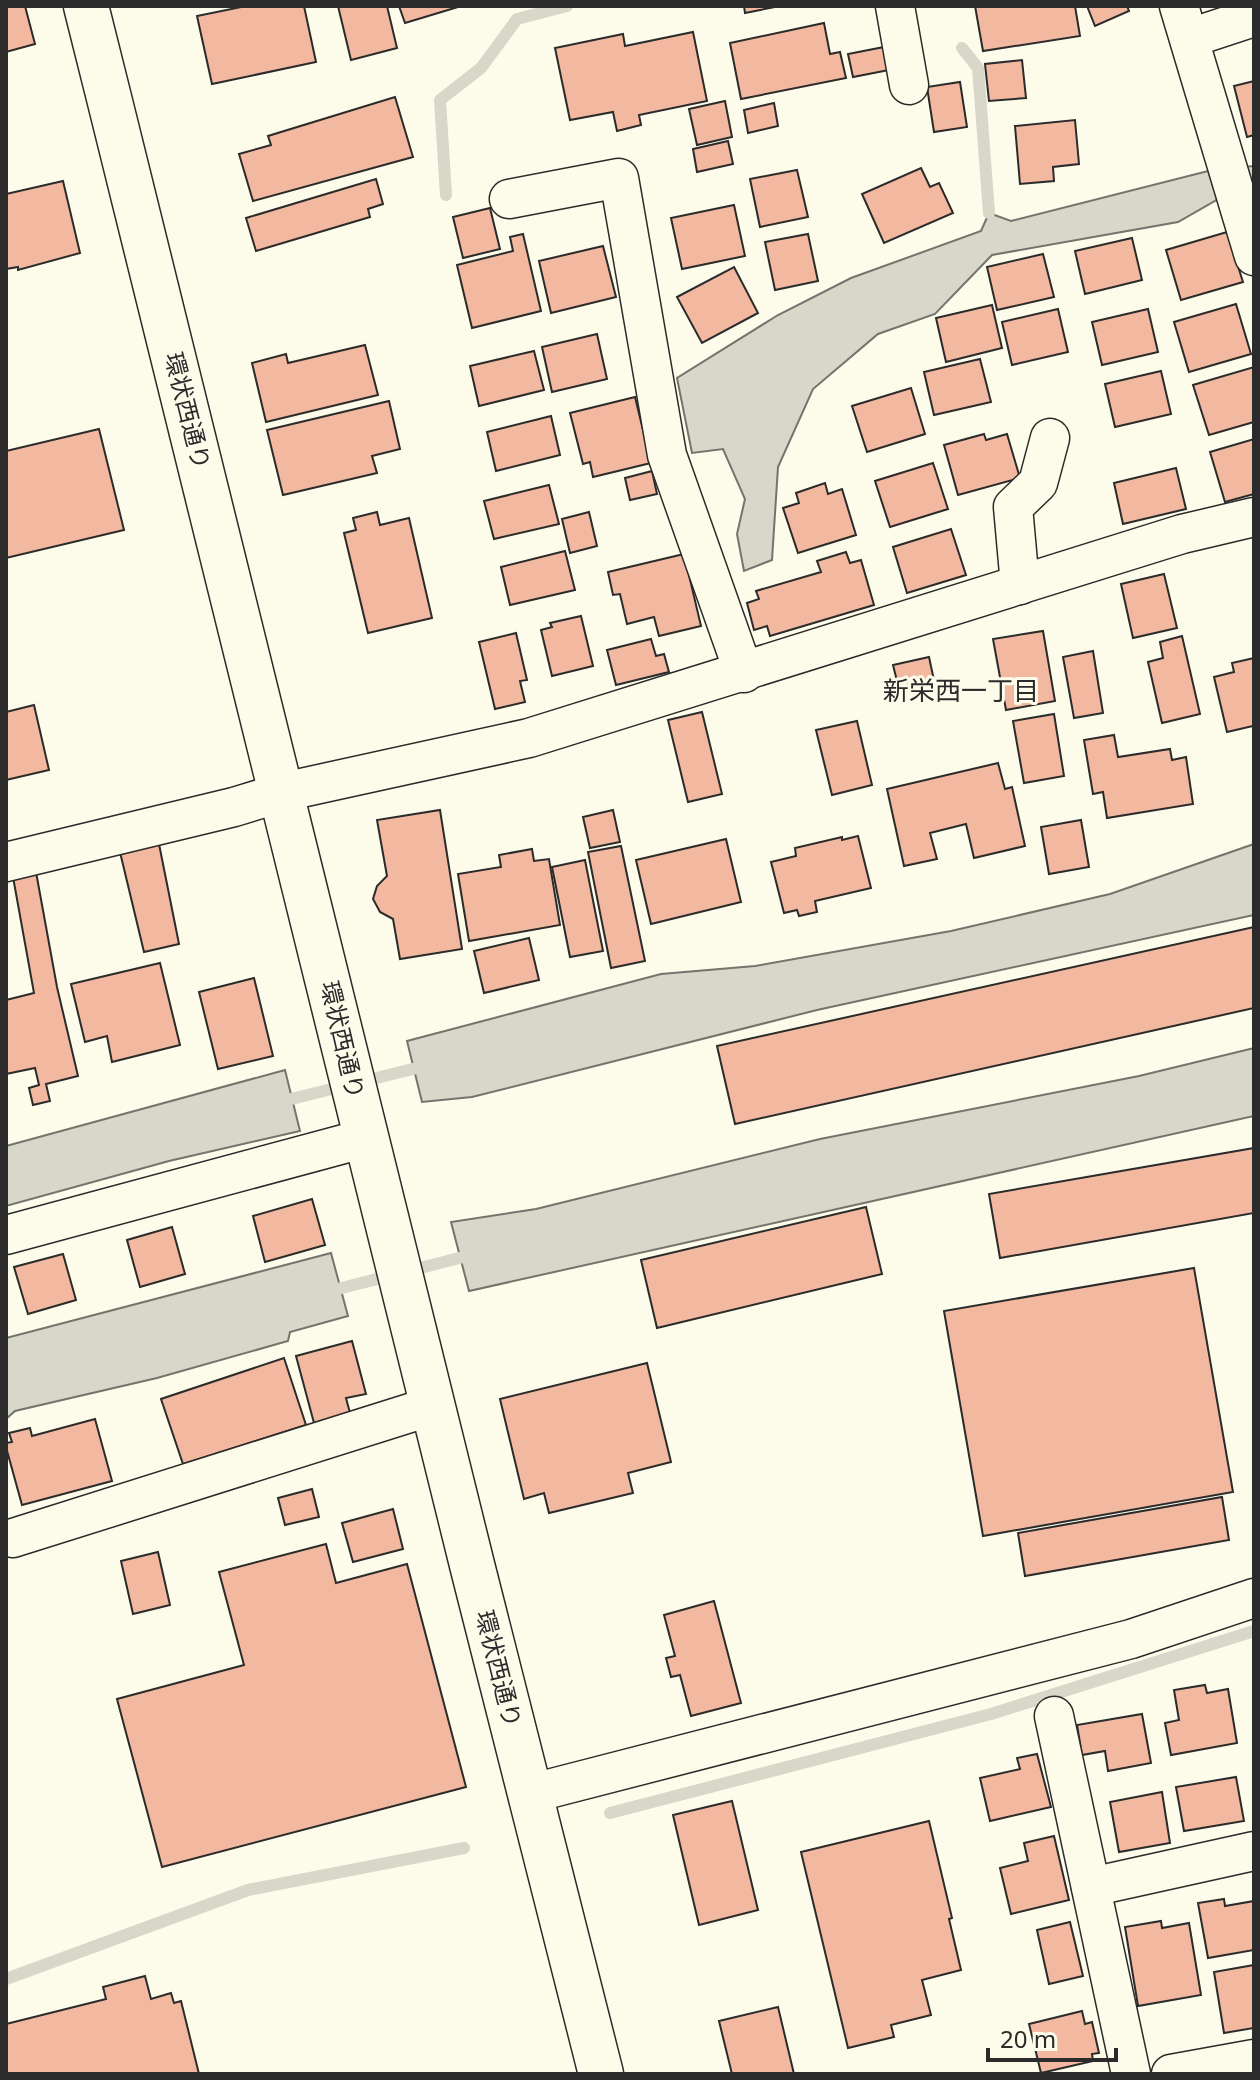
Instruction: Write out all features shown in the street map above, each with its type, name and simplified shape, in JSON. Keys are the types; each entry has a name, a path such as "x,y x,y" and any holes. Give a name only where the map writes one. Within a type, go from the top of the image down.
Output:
{"highway":[{"name":"環状西通り","path":"86,6 283,792 407,1307 601,2074"}],"street":[{"path":"895,6 909,85"},
{"path":"1254,17 1185,22 1225,154 1246,199 1254,256"},
{"path":"509,199 619,178 667,455 744,673"},
{"path":"1020,585 1013,507 1038,483 1050,438"},
{"path":"6,862 234,807 283,792 529,738 1182,534 1254,517"},
{"path":"6,1235 363,1127"},
{"path":"13,1538 432,1406"},
{"path":"529,1794 1131,1639 1254,1598"},
{"path":"1054,1716 1131,2074"},
{"path":"1091,1887 1254,1851"},
{"path":"1171,2074 1254,2059"}],"shaded area":[{"path":"1254,166 1254,184 1222,197 1178,222 992,255 935,314 878,334 813,389 778,467 772,560 744,571 737,534 745,499 723,449 692,453 677,378 778,315 851,278 981,231 989,213 1011,221 1216,169"},
{"path":"1254,844 1254,915 817,1010 472,1097 422,1102 407,1041 661,974 755,966 951,931 1110,894"},
{"path":"1254,1048 1254,1116 469,1291 451,1222 536,1209 820,1139 1139,1076"},
{"path":"285,1070 300,1131 169,1161 6,1206 6,1146"},
{"path":"331,1253 348,1316 290,1332 288,1341 157,1378 15,1411 6,1419 6,1338"}],"building":[{"path":"6,6 25,6 35,44 6,52"},
{"path":"246,6 304,6 316,62 212,84 197,16"},
{"path":"338,6 387,6 397,48 351,60"},
{"path":"399,6 457,6 458,7 405,23"},
{"path":"744,6 780,6 745,13"},
{"path":"975,6 1075,6 1080,36 983,51"},
{"path":"1087,6 1127,6 1129,11 1095,26"},
{"path":"824,23 830,54 840,52 846,78 741,99 730,43"},
{"path":"693,32 707,101 639,115 641,125 617,131 613,112 570,120 555,48 623,34 625,46"},
{"path":"884,47 889,70 853,77 848,54"},
{"path":"1022,60 1026,98 989,101 985,64"},
{"path":"1254,81 1254,135 1247,137 1234,86"},
{"path":"960,82 967,127 934,132 927,87"},
{"path":"395,97 413,157 253,201 239,154 271,145 268,136"},
{"path":"725,101 732,137 697,145 689,109"},
{"path":"774,103 778,126 748,133 744,110"},
{"path":"1075,120 1079,164 1053,167 1054,181 1020,184 1015,126"},
{"path":"728,141 733,164 697,172 693,149"},
{"path":"921,168 930,187 939,183 953,213 884,243 862,194"},
{"path":"797,170 808,217 760,227 750,179"},
{"path":"376,179 383,204 368,209 370,217 256,251 246,218"},
{"path":"63,181 80,253 18,270 18,267 6,269 6,194"},
{"path":"734,205 745,256 682,269 671,218"},
{"path":"490,208 500,249 463,258 453,217"},
{"path":"1227,232 1243,282 1181,300 1166,250"},
{"path":"523,234 541,311 472,328 457,265 513,251 510,237"},
{"path":"808,234 818,281 775,290 765,242"},
{"path":"1132,238 1142,280 1085,294 1075,251"},
{"path":"603,246 616,297 551,313 539,261"},
{"path":"1043,254 1054,297 997,310 987,267"},
{"path":"734,267 758,313 702,343 677,297"},
{"path":"1236,304 1251,354 1189,372 1174,322"},
{"path":"992,305 1002,348 946,362 936,318"},
{"path":"1058,309 1068,352 1012,365 1002,322"},
{"path":"1148,309 1158,352 1102,365 1092,322"},
{"path":"597,334 607,379 552,392 542,347"},
{"path":"365,345 378,395 266,422 252,363 286,354 288,363"},
{"path":"534,351 544,390 479,406 470,366"},
{"path":"980,359 991,402 934,415 924,372"},
{"path":"1254,367 1254,422 1209,435 1193,385"},
{"path":"1161,371 1171,414 1115,427 1105,384"},
{"path":"911,388 925,434 867,452 852,406"},
{"path":"635,397 651,463 593,477 590,462 583,464 570,413"},
{"path":"389,401 400,449 372,456 377,473 283,495 267,430"},
{"path":"551,416 560,455 496,471 487,432"},
{"path":"99,429 124,530 6,558 6,451"},
{"path":"984,434 986,440 1007,434 1020,478 958,495 944,445"},
{"path":"1254,439 1254,494 1225,502 1210,452"},
{"path":"933,463 948,509 890,527 875,481"},
{"path":"1176,468 1186,509 1123,524 1114,483"},
{"path":"652,471 657,494 630,500 625,478"},
{"path":"825,483 828,494 842,489 856,535 798,553 783,508 799,503 796,493"},
{"path":"549,485 559,524 494,539 484,501"},
{"path":"377,512 380,525 409,518 432,618 368,633 344,533 356,530 353,518"},
{"path":"589,512 597,546 570,553 562,519"},
{"path":"951,529 966,575 907,593 893,547"},
{"path":"565,551 575,590 510,605 501,567"},
{"path":"846,552 850,563 861,560 874,605 770,636 767,626 754,630 747,603 759,599 756,591 821,572 817,561"},
{"path":"684,554 701,626 659,636 654,617 627,624 620,594 613,595 608,572"},
{"path":"1164,574 1177,628 1133,638 1121,584"},
{"path":"581,616 593,666 552,676 541,630 552,627 550,623"},
{"path":"1043,631 1055,701 1006,710 993,639"},
{"path":"516,633 527,680 520,681 525,702 495,709 479,642"},
{"path":"1182,636 1200,714 1162,723 1148,662 1163,658 1160,642"},
{"path":"651,639 656,656 664,654 669,672 616,685 607,650"},
{"path":"1093,651 1103,713 1074,718 1063,657"},
{"path":"929,657 935,685 900,693 893,665"},
{"path":"1254,658 1253,726 1227,732 1214,677 1234,672 1232,663"},
{"path":"34,705 49,770 6,780 6,712"},
{"path":"702,712 722,794 688,802 668,720"},
{"path":"1054,714 1064,776 1024,783 1013,721"},
{"path":"857,721 872,785 832,795 816,730"},
{"path":"1114,735 1118,757 1170,749 1172,760 1186,757 1193,804 1107,818 1103,792 1093,794 1084,740"},
{"path":"998,763 1005,789 1012,787 1025,846 974,858 966,824 930,833 937,859 904,866 887,789"},
{"path":"440,810 462,949 400,959 393,919 380,912 373,899 377,886 387,876 377,820"},
{"path":"613,810 620,842 590,848 583,817"},
{"path":"1081,820 1089,867 1049,874 1041,827"},
{"path":"858,836 871,888 815,901 817,912 799,916 797,910 784,913 771,862 796,856 795,848"},
{"path":"158,839 179,944 144,952 119,848"},
{"path":"726,839 741,902 651,924 636,860"},
{"path":"621,846 645,961 611,968 588,852"},
{"path":"532,849 534,861 549,859 560,925 469,941 458,874 501,867 499,855"},
{"path":"585,860 603,951 570,957 552,867"},
{"path":"36,872 57,987 78,1076 46,1084 50,1101 33,1105 29,1088 39,1085 35,1068 6,1074 6,1000 34,993 13,877"},
{"path":"1254,927 1254,1008 735,1124 717,1046"},
{"path":"529,938 539,980 484,993 474,951"},
{"path":"160,963 180,1045 112,1062 107,1036 85,1042 71,984"},
{"path":"254,978 273,1056 218,1069 199,992"},
{"path":"1254,1148 1254,1213 1000,1258 989,1194"},
{"path":"312,1199 325,1245 265,1262 253,1216"},
{"path":"866,1207 882,1274 657,1328 641,1260"},
{"path":"172,1227 185,1274 140,1287 127,1240"},
{"path":"63,1254 76,1300 28,1314 14,1267"},
{"path":"1194,1268 1233,1492 983,1536 944,1311"},
{"path":"352,1341 366,1394 346,1398 350,1413 314,1423 296,1356"},
{"path":"284,1358 306,1425 183,1464 161,1399"},
{"path":"647,1363 671,1462 628,1473 633,1493 549,1513 544,1493 524,1499 500,1399"},
{"path":"95,1419 112,1481 22,1505 6,1447 6,1443 12,1442 9,1433 30,1428 32,1436"},
{"path":"312,1489 319,1517 285,1525 278,1498"},
{"path":"1222,1497 1229,1540 1025,1576 1018,1533"},
{"path":"393,1509 403,1549 353,1562 342,1523"},
{"path":"326,1544 336,1583 407,1564 466,1787 162,1867 117,1699 244,1665 219,1572"},
{"path":"158,1552 170,1605 133,1614 121,1561"},
{"path":"714,1601 741,1703 691,1716 680,1675 671,1677 666,1658 675,1656 664,1615"},
{"path":"1205,1685 1207,1693 1228,1689 1237,1743 1171,1755 1165,1723 1179,1720 1174,1690"},
{"path":"1142,1714 1151,1763 1108,1771 1105,1751 1082,1755 1077,1725"},
{"path":"1037,1754 1051,1807 990,1821 980,1778 1020,1769 1017,1758"},
{"path":"1236,1777 1244,1821 1184,1831 1176,1787"},
{"path":"1162,1792 1170,1843 1119,1852 1110,1802"},
{"path":"732,1801 758,1910 699,1925 673,1815"},
{"path":"929,1821 961,1970 922,1980 931,2015 891,2025 894,2037 848,2048 801,1852"},
{"path":"1054,1836 1069,1900 1011,1914 1000,1868 1028,1861 1024,1843"},
{"path":"1224,1899 1225,1906 1254,1901 1254,1950 1208,1958 1198,1903"},
{"path":"1161,1921 1162,1928 1189,1923 1201,1995 1138,2006 1125,1927"},
{"path":"1070,1922 1083,1976 1049,1984 1037,1930"},
{"path":"1254,1965 1254,2028 1224,2033 1214,1972"},
{"path":"145,1976 151,1999 171,1993 174,2003 181,2001 199,2074 6,2074 6,2024 106,1999 103,1987"},
{"path":"778,2007 794,2074 732,2074 719,2021"},
{"path":"1082,2011 1085,2024 1092,2022 1099,2053 1092,2054 1093,2061 1041,2073 1029,2024"}],"waterway":[{"path":"446,195 440,100 481,68 517,19 567,6"},
{"path":"962,48 978,68 989,213"},
{"path":"279,1102 429,1065"},
{"path":"326,1292 475,1254"},
{"path":"610,1813 991,1714 1254,1631"},
{"path":"6,1979 248,1890 464,1848"}],"district":[{"name":"新栄西一丁目","path":"961,691"}]}
